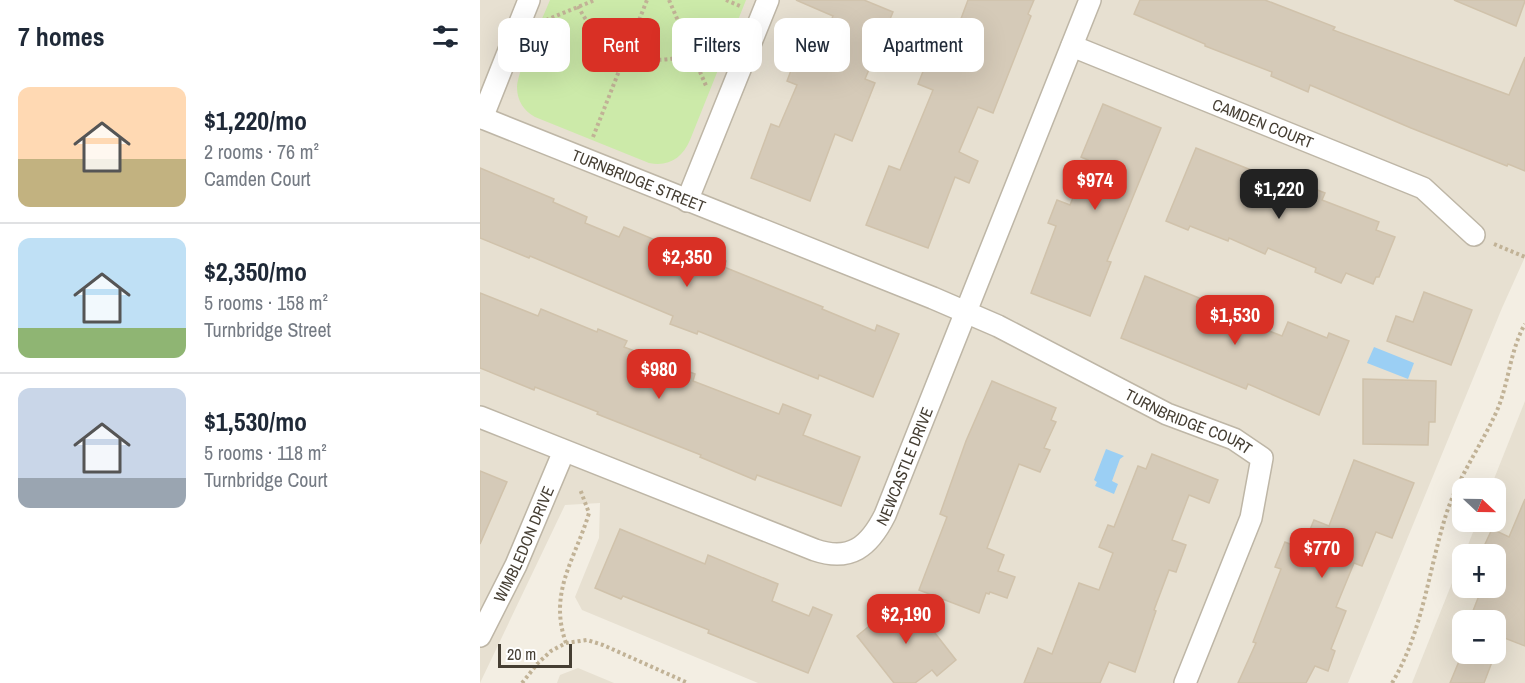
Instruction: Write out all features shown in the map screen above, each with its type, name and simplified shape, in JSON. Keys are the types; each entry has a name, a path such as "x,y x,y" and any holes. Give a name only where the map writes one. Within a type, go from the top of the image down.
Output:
{"street":[{"path":"481,118 529,0"},
{"path":"687,201 768,0"},
{"name":"NEWCASTLE DRIVE","path":"480,417 815,550 828,554 852,553 876,533 1090,0"},
{"name":"CAMDEN COURT","path":"1072,46 1423,188 1474,235"},
{"name":"TURNBRIDGE STREET","path":"481,118 966,312"},
{"name":"TURNBRIDGE COURT","path":"966,312 998,326 1167,414 1234,439 1262,458 1251,518 1185,683"},
{"name":"WIMBLEDON DRIVE","path":"480,636 516,565 564,451"}],"path":[{"path":"549,18 594,0"},
{"path":"640,18 647,0"},
{"path":"669,0 677,18"},
{"path":"726,0 740,6"},
{"path":"578,6 585,18"},
{"path":"593,138 618,72"},
{"path":"700,72 707,88"},
{"path":"1474,235 1525,257"},
{"path":"1392,683 1413,642 1446,514 1469,464 1496,415 1515,347 1525,324"},
{"path":"566,643 561,628 560,598 564,577 588,513 588,506 580,489"},
{"path":"522,683 551,651 566,643 587,640 688,683"}],"shaded area":[{"path":"480,0 1525,0 1525,257 1348,683 758,683 582,610 575,597 599,538 600,503 565,505 480,683"},
{"path":"1525,401 1525,683 1412,683 1452,583 1452,598 1506,598 1506,544 1468,544 1473,532 1506,532 1506,478 1494,478"},
{"path":"578,668 614,683 557,683 560,675"}],"green space":[{"path":"550,0 746,0 739,18 672,18 672,72 717,72 683,152 674,160 663,164 649,163 535,117 524,109 518,97 517,87 521,72 570,72 570,18 542,18"}],"water":[{"path":"1374,347 1414,363 1408,379 1367,363"},
{"path":"1106,449 1124,456 1120,459 1112,481 1118,484 1114,494 1095,486 1097,482 1094,480"}],"building":[{"path":"796,0 864,0 893,12 890,18 862,18 862,72 868,72 865,79 875,83 852,141 835,134 810,201 751,178 771,124 779,127 797,85 787,81 790,72 850,72 850,18 832,18 833,16"},
{"path":"968,0 1034,0 1028,14 1031,16 993,113 978,107 959,152 978,161 969,183 955,177 928,248 866,225 889,166 900,170 933,90 918,84 923,72 984,72 984,18 961,18"},
{"path":"1140,0 1265,0 1335,27 1333,30 1509,95 1525,57 1525,171 1411,128 1310,85 1308,92 1271,76 1272,72 1205,46 1205,44 1134,14"},
{"path":"1454,0 1525,0 1525,1 1516,26"},
{"path":"1103,104 1161,128 1107,261 1111,262 1090,316 1031,293 1056,226 1048,223 1057,200 1070,205 1088,160 1081,157"},
{"path":"1196,148 1256,172 1253,179 1296,198 1302,184 1325,193 1322,200 1379,222 1376,230 1395,237 1379,277 1376,277 1373,284 1346,273 1341,283 1315,272 1316,268 1268,248 1265,254 1229,238 1228,241 1190,226 1188,230 1166,221"},
{"path":"480,168 554,199 553,202 587,217 585,223 619,237 624,227 679,250 681,244 726,261 724,267 823,307 822,309 875,331 877,325 899,334 873,397 819,375 818,379 698,331 697,334 670,324 673,316 530,256 529,258 480,238"},
{"path":"1145,276 1204,300 1202,305 1282,336 1288,322 1327,338 1329,333 1349,341 1319,415 1248,384 1246,389 1121,338"},
{"path":"1424,292 1472,310 1451,365 1387,341 1396,316 1413,322"},
{"path":"480,293 538,316 541,309 597,332 598,329 627,341 624,347 695,374 693,381 779,414 783,404 811,415 803,435 860,457 841,506 757,475 755,480 700,457 701,455 597,414 598,412 480,368"},
{"path":"1363,379 1436,381 1435,422 1429,422 1428,445 1363,444"},
{"path":"992,381 1056,408 1051,420 1056,422 1044,448 1050,450 1040,472 1019,464 987,548 1004,555 998,571 1015,577 1007,598 990,592 986,593 979,613 919,590 947,517 940,514 966,441"},
{"path":"1152,454 1218,480 1209,503 1189,495 1172,540 1186,545 1176,572 1169,570 1135,672 1109,662 1100,683 1024,683 1038,648 1052,654 1079,583 1099,590 1113,553 1099,547 1108,525 1114,527 1138,466 1146,469"},
{"path":"1354,460 1414,483 1392,538 1376,532 1362,566 1354,563 1336,607 1346,611 1331,649 1335,651 1328,671 1315,666 1306,683 1238,683 1256,643 1253,642 1281,569 1275,567 1285,542 1302,549 1314,520 1329,526"},
{"path":"480,471 507,482 480,544"},
{"path":"1525,499 1525,646 1506,639 1506,610 1473,610 1478,598 1506,598 1506,544 1485,544 1491,532 1498,532 1509,537"},
{"path":"620,529 705,564 708,555 778,584 772,601 809,616 813,607 832,615 808,673 708,633 709,630 623,596 621,599 595,588"},
{"path":"906,596 956,660 937,676 932,670 915,683 894,683 857,636"},
{"path":"1458,664 1491,664 1484,683 1450,683"}]}
